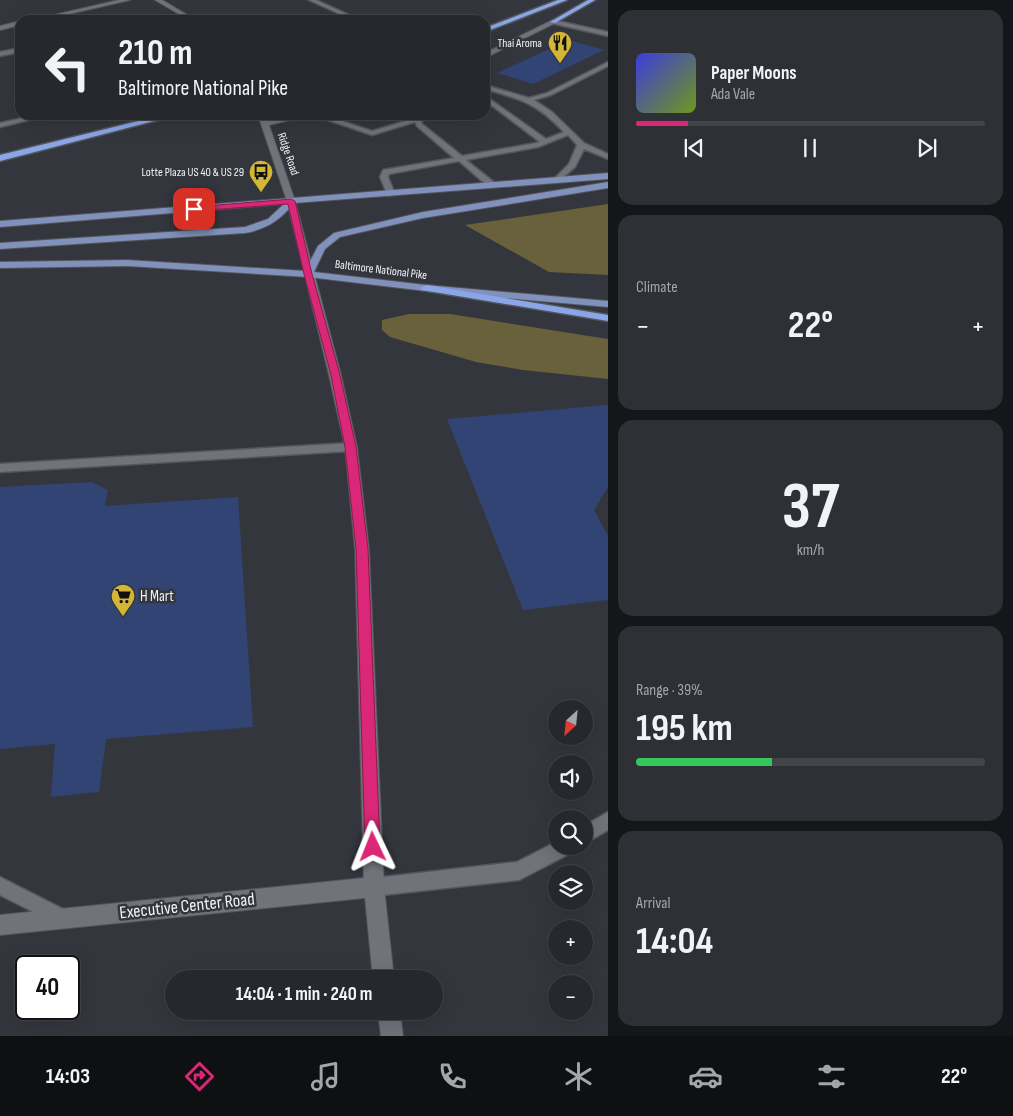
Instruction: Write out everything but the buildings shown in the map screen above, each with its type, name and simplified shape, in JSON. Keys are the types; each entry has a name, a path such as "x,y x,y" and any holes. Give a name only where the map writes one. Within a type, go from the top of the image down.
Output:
{"highway":[{"path":"490,28 564,0"},
{"path":"553,22 592,0"},
{"path":"0,158 153,120"},
{"path":"426,288 608,318"}],"main road":[{"path":"0,224 608,176"},
{"path":"308,274 321,248 338,235 423,216 608,185"},
{"path":"0,246 262,228 274,222 291,201"},
{"name":"Baltimore National Pike","path":"0,265 127,263 308,274 426,288 608,304"}],"street":[{"path":"60,15 127,0"},
{"path":"158,0 184,15"},
{"path":"490,54 553,22"},
{"path":"0,28 15,24"},
{"name":"Ridge Road","path":"264,120 291,201 335,375 351,447 362,549 374,887 383,970"},
{"path":"265,124 284,120"},
{"name":"Executive Center Road","path":"0,925 374,887"},
{"path":"390,1020 392,1036"}],"lane":[{"path":"312,0 346,15"},
{"path":"553,22 608,34"},
{"path":"0,54 15,51"},
{"path":"529,100 549,94 608,64"},
{"path":"490,89 529,100 550,113 581,145 608,157"},
{"path":"490,101 512,96"},
{"path":"490,104 545,142"},
{"path":"0,125 23,120"},
{"path":"332,120 372,133 407,120"},
{"path":"416,120 419,125 492,186"},
{"path":"391,194 384,177 386,172 545,142 570,132"},
{"path":"556,180 571,169 576,161 581,145"},
{"path":"0,468 351,447"},
{"path":"593,830 608,820"},
{"path":"374,887 519,871 550,855"},
{"path":"0,886 63,918"}],"shaded area":[{"path":"608,204 608,275 549,272 465,225"},
{"path":"409,314 450,314 608,339 608,379 523,370 476,362 390,337 382,330 382,320"}],"place":[{"name":"Thai Aroma","path":"560,64"},
{"name":"Lotte Plaza US 40 & US 29","path":"261,193"},
{"name":"H Mart","path":"123,617"}],"route":[{"path":"194,209 291,201 335,375 351,447 362,549 373,847"}]}
